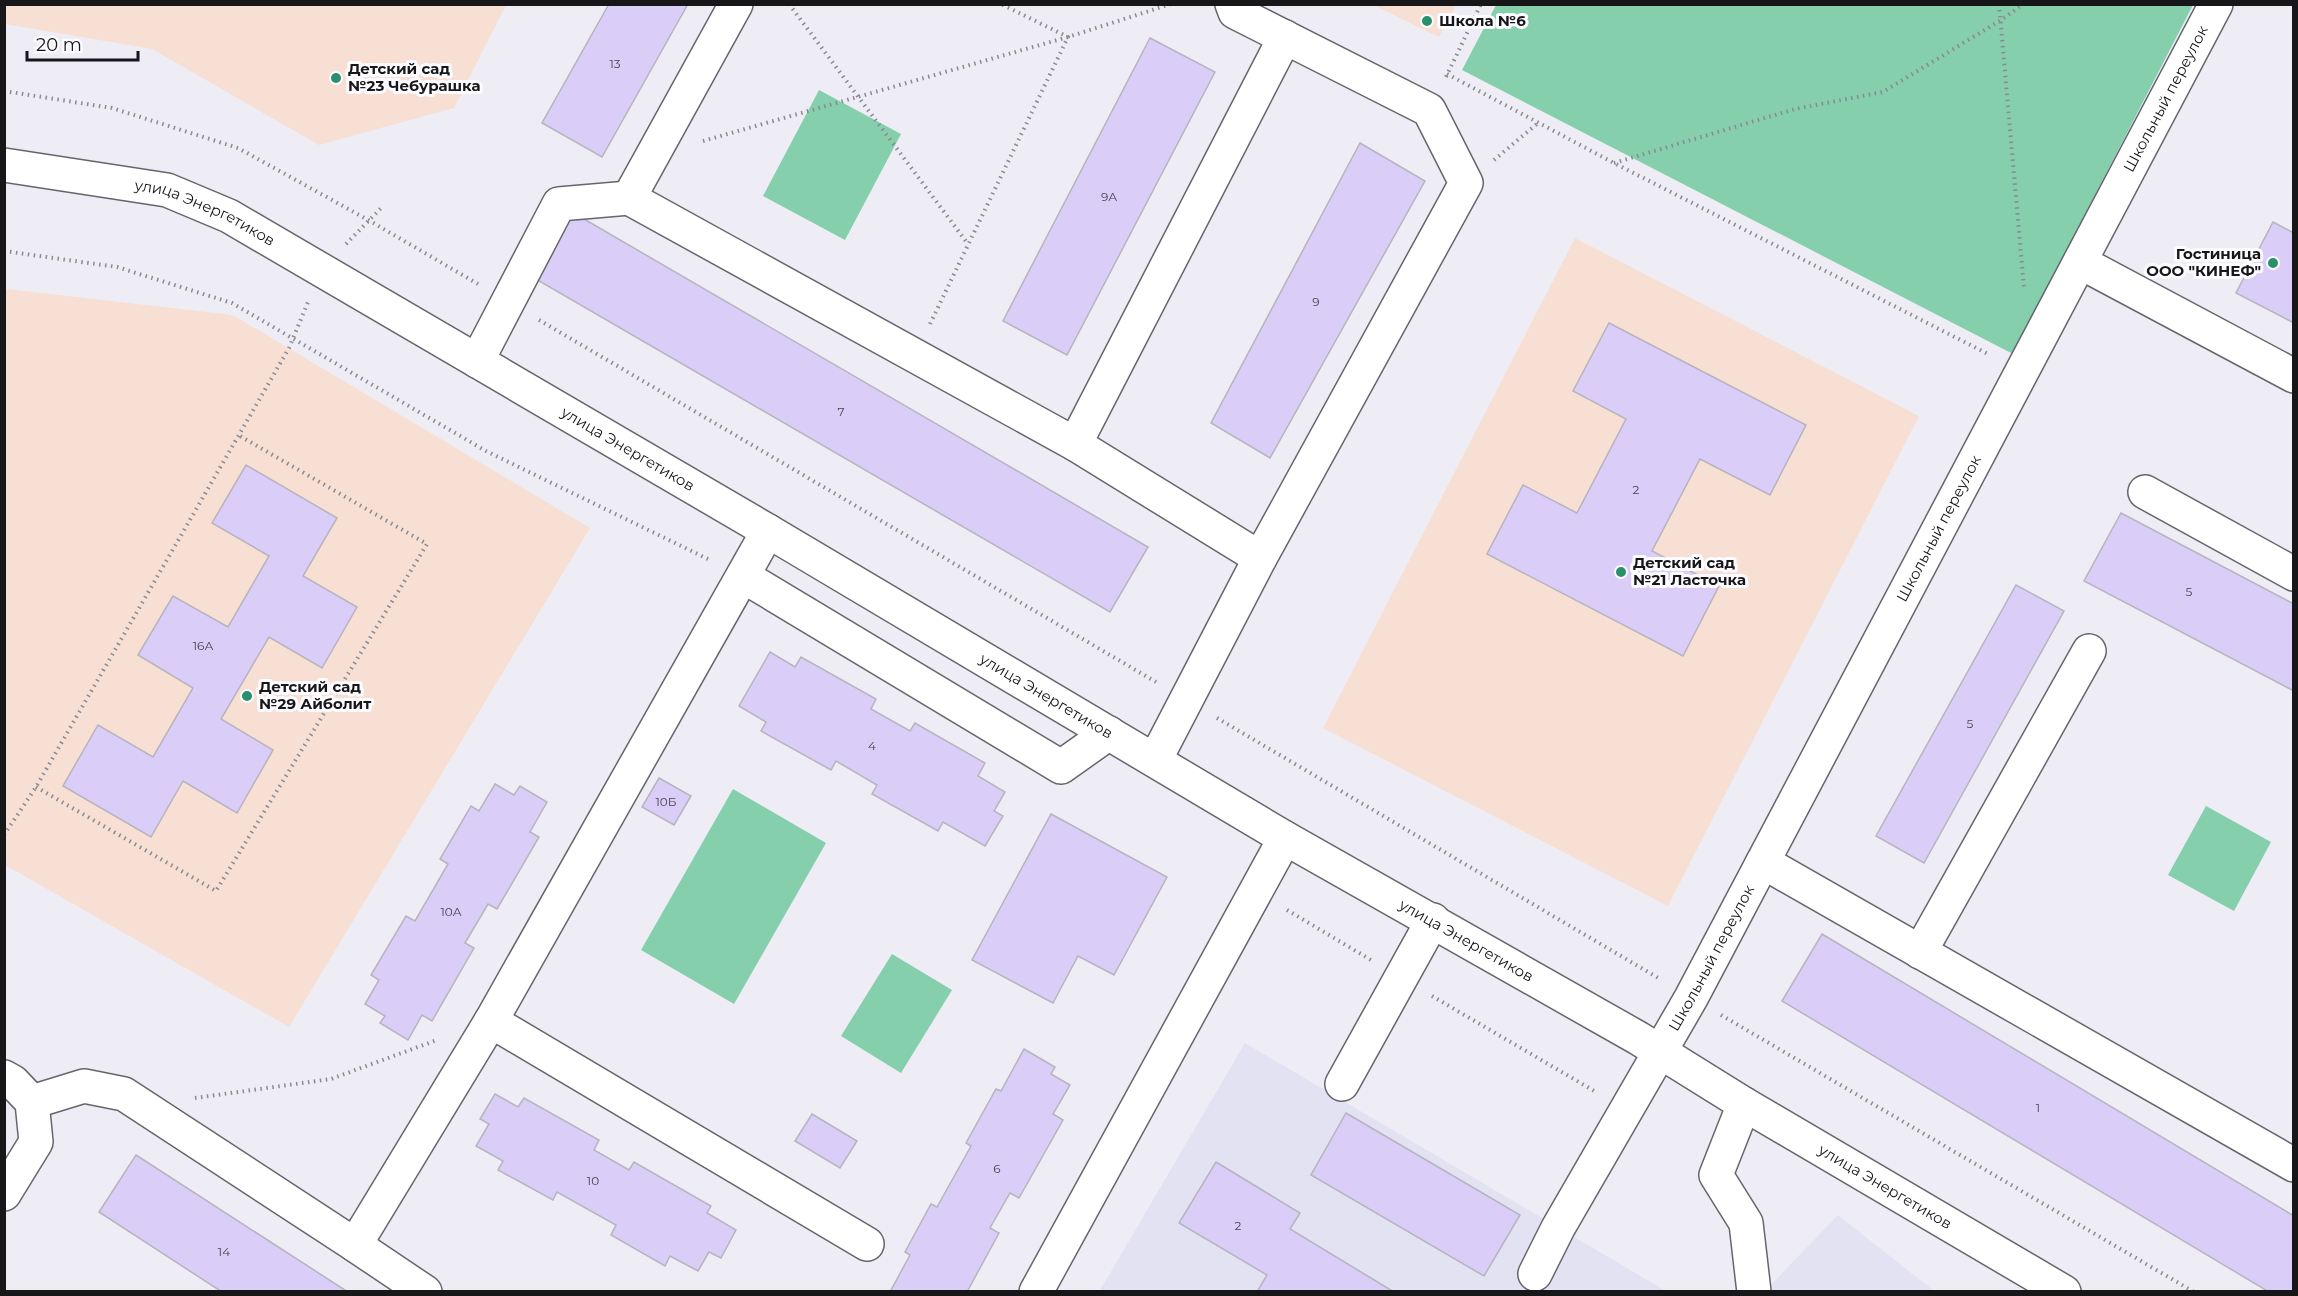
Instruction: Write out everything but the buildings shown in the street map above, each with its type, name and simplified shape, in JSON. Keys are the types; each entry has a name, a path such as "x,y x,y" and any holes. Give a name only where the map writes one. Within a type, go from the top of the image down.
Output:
{"street":[{"path":"628,198 736,4"},
{"path":"1155,760 1260,558 1466,183 1429,110 1236,12 1232,4"},
{"name":"Школьный переулок","path":"1535,1274 1558,1228 1691,998 2216,4"},
{"path":"1075,444 1285,37"},
{"name":"улица Энергетиков","path":"4,165 167,190 229,216 768,531 1285,838 1638,1038 1744,1104 2057,1290"},
{"path":"477,361 559,204 628,198 1075,444 1260,558"},
{"path":"2080,262 2294,376"},
{"path":"2145,492 2294,574"},
{"path":"355,1245 490,1021 768,531"},
{"path":"743,576 1061,767 1109,733"},
{"path":"1920,952 2089,651"},
{"path":"1036,1292 1285,838"},
{"path":"1763,862 2294,1166"},
{"path":"1342,1084 1433,920"},
{"path":"490,1021 867,1244"},
{"path":"4,1077 13,1082 32,1102 36,1142 4,1194"},
{"path":"32,1102 84,1086 124,1094 425,1292"},
{"path":"1744,1104 1716,1175 1746,1223 1754,1292"}],"path":[{"path":"789,4 968,244"},
{"path":"1001,4 1068,37"},
{"path":"653,155 1068,37 1171,4"},
{"path":"1429,110 1481,4"},
{"path":"1999,4 2025,300"},
{"path":"1614,163 1795,109 1883,92 2001,20 2023,4"},
{"path":"915,356 1068,37"},
{"path":"1447,74 1614,163 2022,372"},
{"path":"4,91 112,108 238,148 370,221 2194,1292"},
{"path":"1466,183 1538,123"},
{"path":"4,835 36,787 293,337 321,270 383,206"},
{"path":"4,251 117,267 232,303 486,451 743,576"},
{"path":"36,787 216,891 427,544 238,435"},
{"path":"1256,891 1628,1110"},
{"path":"141,1105 332,1079 438,1040"}],"shaded area":[{"name":"Школа №6","path":"1456,4 1439,37 1373,5"},
{"name":"Детский сад №23 Чебурашка","path":"4,5 506,5 454,108 319,145 152,49 5,24"},
{"name":"Детский сад №21 Ласточка","path":"1575,238 1919,416 1668,906 1323,728"},
{"name":"Детский сад №29 Айболит","path":"7,289 233,315 590,528 289,1027 5,865 4,291"},
{"path":"1245,1043 1666,1291 1099,1292"},
{"path":"1838,1215 1934,1291 1764,1292"}],"green space":[{"path":"1496,5 2193,5 2013,354 1462,70"},
{"path":"819,90 901,134 845,240 763,196"},
{"path":"733,789 826,843 734,1004 641,950"},
{"path":"2206,806 2271,842 2234,911 2168,875"},
{"path":"892,954 952,990 901,1073 841,1036"}],"place":[{"name":"Школа №6","path":"1427,21"},
{"name":"Детский сад №23 Чебурашка","path":"336,78"},
{"name":"Гостиница ООО \"КИНЕФ\"","path":"2273,263"},
{"name":"Детский сад №21 Ласточка","path":"1621,572"},
{"name":"Детский сад №29 Айболит","path":"247,696"}]}
